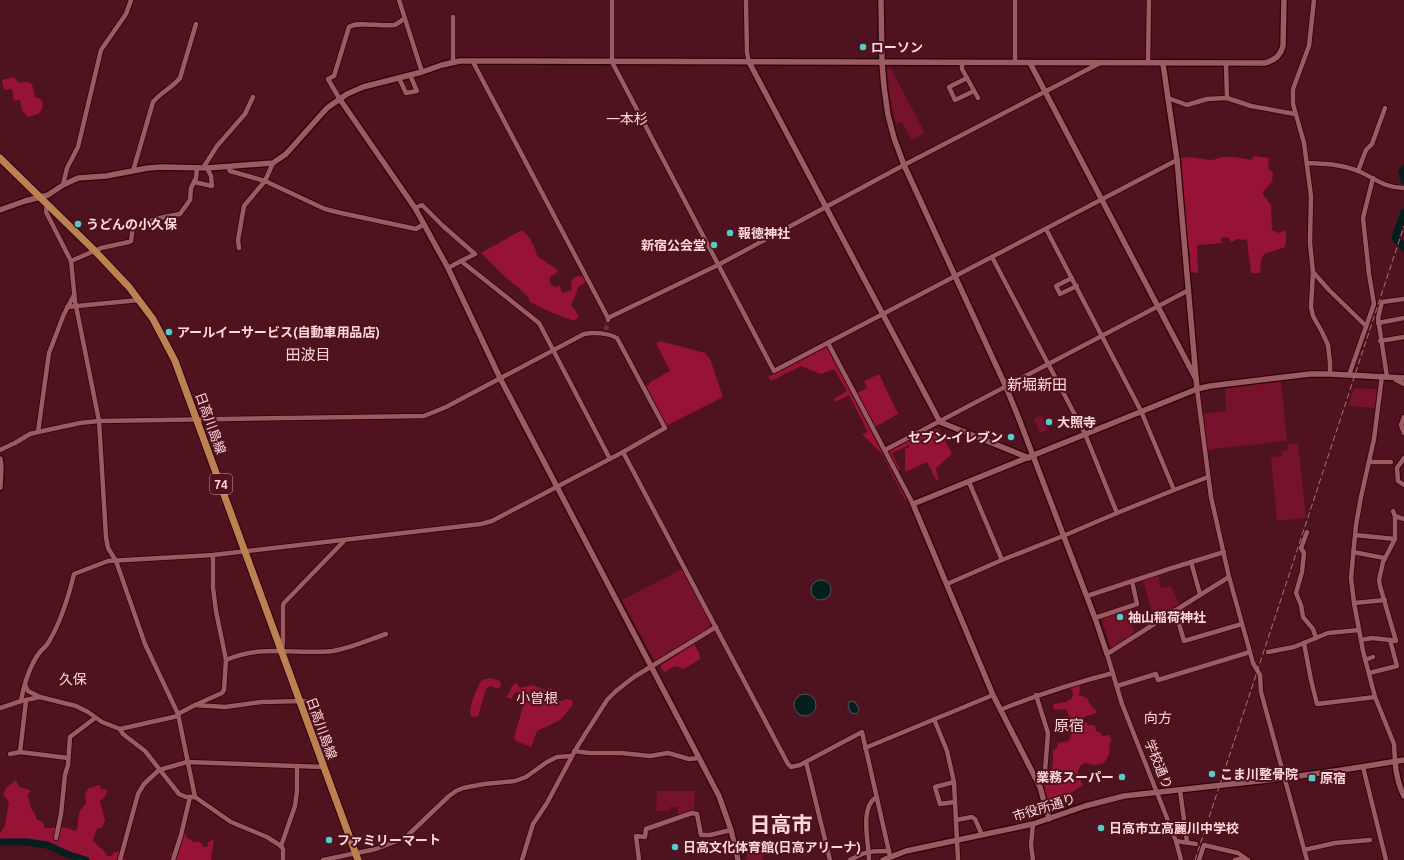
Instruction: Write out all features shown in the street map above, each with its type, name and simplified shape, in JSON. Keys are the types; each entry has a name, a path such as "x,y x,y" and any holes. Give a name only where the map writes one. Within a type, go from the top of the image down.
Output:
{"main road":[{"name":"日高川島線","path":"0,158 118,274 140,300 153,319 175,361 357,857"}],"street":[{"path":"63,185 67,168 78,147 101,50 126,14 131,0"},
{"path":"399,0 422,72"},
{"path":"612,0 612,62 774,371 1178,160"},
{"path":"746,0 747,53 749,62 940,422 1030,457"},
{"path":"881,0 882,63 888,115 904,166 1006,387 1030,457 1087,596 1108,654 1200,594 1229,577"},
{"path":"1015,0 1015,63"},
{"path":"1148,63 1149,0"},
{"path":"0,210 48,195 63,185 78,178 106,176 162,167 202,168 273,163 286,154 327,108 339,98 356,90 453,63 1265,63 1277,58 1283,46 1284,0"},
{"path":"1314,0 1309,46 1293,89 1293,104 1304,143 1311,196 1310,243 1313,272 1311,307 1313,316 1328,345 1330,374"},
{"path":"453,17 453,63"},
{"path":"405,18 395,24 375,26 354,24 349,27 334,76 328,79 339,98 415,208 448,268 500,378 719,796 731,830 738,860"},
{"path":"133,171 154,102 158,96 176,84 180,78 196,24"},
{"path":"473,62 608,319 718,265 1044,91 1101,63"},
{"path":"962,63 962,69 978,98"},
{"path":"1030,64 1196,379"},
{"path":"1163,64 1178,160 1196,379 1211,497 1229,577 1253,663 1260,675 1261,692 1307,860"},
{"path":"1226,64 1227,98"},
{"path":"399,78 406,93 417,91 410,75"},
{"path":"967,78 949,87 955,100 974,91"},
{"path":"71,261 95,251 131,241 133,226 137,224 180,214 190,200 191,188 202,168 217,146 245,114 253,97"},
{"path":"1168,98 1186,105 1207,99 1227,98 1251,106 1295,114"},
{"path":"1358,171 1366,150 1372,144 1385,108"},
{"path":"239,248 238,240 244,206 265,181 273,163"},
{"path":"1307,163 1342,166 1358,171 1385,186 1403,188"},
{"path":"228,167 230,171 265,181 325,209 416,229 424,224"},
{"path":"194,182 212,186 211,176 202,168"},
{"path":"1349,375 1374,304 1363,218 1373,178"},
{"path":"48,205 46,212 71,261 74,295 99,421 106,537 108,548 116,561 145,644 178,715 187,762 193,797 173,860"},
{"path":"415,208 422,205 475,254 448,268"},
{"path":"1046,229 1141,411 1174,490"},
{"path":"992,257 1085,434 1117,513"},
{"path":"461,261 539,323 610,459"},
{"path":"1313,272 1328,290 1366,326"},
{"path":"1072,278 1056,286 1060,294 1076,286"},
{"path":"885,450 1189,290"},
{"path":"38,432 49,353 67,307 74,295"},
{"path":"1404,299 1382,302 1378,318 1384,376 1374,439 1361,498 1355,535 1351,578 1354,603 1365,660 1375,697 1394,744 1396,774 1404,796"},
{"path":"67,307 140,300"},
{"path":"1378,323 1404,318"},
{"path":"0,450 30,434 80,423 99,421 424,416 446,407 584,334 606,332 614,336 620,342 665,428 610,459 492,521 481,524 213,556 116,561 104,563 74,574 63,614 47,645 36,658 25,685 20,752"},
{"path":"1380,340 1404,337"},
{"path":"828,343 913,504 993,695 1040,787 1049,819"},
{"path":"913,504 1197,389 1210,386 1310,374 1404,378"},
{"path":"1394,377 1396,380 1404,384"},
{"path":"1404,417 1401,425 1404,432"},
{"path":"623,452 788,764 791,767 800,765 862,732 889,854 869,851 850,860"},
{"path":"1404,458 1397,468 1398,481 1404,485"},
{"path":"0,459 0,484"},
{"path":"1369,462 1391,462"},
{"path":"947,584 1208,476"},
{"path":"970,482 1002,560"},
{"path":"1361,640 1372,638 1396,642 1380,586 1384,558 1394,539 1395,516 1393,511"},
{"path":"1395,516 1404,518"},
{"path":"1307,532 1302,548 1304,553 1302,572 1296,593 1304,617 1313,629 1316,638"},
{"path":"1355,535 1394,539"},
{"path":"282,650 284,603 344,541"},
{"path":"1087,596 1224,552"},
{"path":"1353,552 1384,558"},
{"path":"25,685 28,691 40,697 76,706 102,722 120,729 178,715 195,704 222,693 224,690 226,660 224,643 218,626 213,588 213,556"},
{"path":"1191,562 1200,594"},
{"path":"1095,618 1137,604 1132,581"},
{"path":"1354,603 1384,600"},
{"path":"1175,610 1184,641 1242,624"},
{"path":"522,860 533,824 547,803 571,756 607,700 624,684 716,627"},
{"path":"1268,652 1294,647 1328,633 1359,630"},
{"path":"226,660 240,655 282,650 332,651 386,634"},
{"path":"1369,673 1397,666 1390,640"},
{"path":"1304,643 1317,704 1375,697"},
{"path":"1117,686 1156,674 1158,680 1250,652"},
{"name":"学校通り","path":"1108,654 1122,704 1158,792 1176,841 1181,860"},
{"path":"1365,660 1373,657"},
{"path":"1000,710 1074,683 1114,673"},
{"path":"865,748 993,695"},
{"path":"1034,777 1045,771 1048,733 1036,696"},
{"path":"0,708 40,697"},
{"path":"195,704 225,707 261,702 300,701 314,705"},
{"path":"56,838 61,814 64,776 68,758 70,737 95,718"},
{"path":"934,719 947,751 954,782 958,860"},
{"path":"120,729 123,734 145,752 177,793 193,797 231,822 267,837 281,846 283,849 283,860"},
{"path":"574,751 650,756 668,753 689,758 699,758"},
{"path":"10,754 20,752 68,758"},
{"path":"323,860 357,857 406,838 456,791 484,784 515,781 526,777 547,762 557,757 571,756"},
{"name":"市役所通り","path":"883,860 889,854 1033,824 1085,806 1116,798 1285,778 1404,760"},
{"path":"120,860 138,794 144,784 158,770 187,762 324,767"},
{"path":"806,762 830,860"},
{"path":"281,846 294,806 297,766"},
{"path":"1363,767 1386,860"},
{"path":"954,782 935,787 940,804 955,802"},
{"path":"1180,790 1187,842"},
{"path":"869,860 866,816 868,806 876,797"},
{"path":"639,860 636,836 646,837 646,829 692,813 697,814 702,835 710,835 731,830"},
{"path":"956,820 972,817 975,818 982,835"},
{"path":"1033,824 1031,845 1033,860"},
{"path":"1304,850 1335,843 1370,840"},
{"path":"1176,841 1196,844"},
{"path":"1199,860 1204,845 1230,850 1238,853 1246,859"},
{"path":"1236,860 1246,859"}],"shaded area":[{"path":"890,67 925,133 912,140 901,121 896,124 888,83 887,69"},
{"path":"14,77 20,83 27,82 32,84 35,97 41,100 43,104 42,109 38,114 28,117 22,110 20,100 14,101 12,89 4,90 2,80"},
{"path":"1254,156 1269,158 1268,168 1273,172 1272,182 1262,193 1271,205 1272,230 1279,233 1286,230 1285,247 1264,254 1261,261 1260,273 1251,273 1247,240 1236,239 1230,242 1229,238 1223,237 1221,240 1223,243 1197,245 1198,271 1197,273 1190,272 1181,158 1192,157 1210,160 1229,157 1251,160"},
{"path":"522,230 532,242 537,256 559,271 550,277 550,284 555,287 560,286 562,293 572,290 571,281 577,276 582,276 586,282 579,286 571,305 579,316 574,321 530,302 528,297 521,290 504,276 481,253"},
{"path":"660,341 705,353 710,359 723,397 666,426 646,386 649,385 650,382 670,371 656,343"},
{"path":"828,347 906,499 905,500 882,454 862,434 868,432 849,395 835,402 834,399 847,391 834,369 821,374 801,366 771,381 768,377"},
{"path":"879,374 898,414 875,427 857,393 867,388 864,381"},
{"path":"1281,380 1287,441 1205,450 1201,414 1226,411 1225,388"},
{"path":"1354,388 1379,389 1376,408 1348,406"},
{"path":"1042,415 1048,430 1040,433 1034,419"},
{"path":"939,429 952,454 936,468 939,479 936,480 927,462 905,472 905,449 910,447 909,445 892,453 900,470 897,470 887,451 925,431"},
{"path":"1298,443 1306,518 1277,521 1271,457 1282,456 1281,451 1288,450 1288,444"},
{"path":"682,569 711,622 709,629 655,662 622,600"},
{"path":"1158,575 1161,588 1171,586 1180,607 1155,623 1143,580"},
{"path":"1128,608 1135,635 1112,651 1101,618"},
{"path":"694,644 699,653 700,659 684,669 675,666 664,672 660,666"},
{"path":"490,678 500,681 501,685 499,689 490,686 486,689 478,716 471,716 470,712 472,703 478,687 482,680"},
{"path":"516,683 520,688 532,685 545,690 551,688 553,692 550,697 554,701 562,701 566,699 572,700 573,704 558,721 537,731 531,747 516,741 514,738 526,696 517,692 513,695 512,699 506,697 511,690 511,687"},
{"path":"1077,684 1080,686 1079,695 1087,698 1091,706 1095,709 1096,713 1080,720 1086,722 1088,725 1095,726 1096,731 1101,733 1102,736 1109,735 1111,742 1109,744 1109,755 1104,763 1094,765 1085,763 1082,765 1078,770 1078,773 1083,785 1071,793 1048,803 1046,802 1041,785 1044,783 1049,785 1050,773 1053,764 1053,750 1057,748 1058,743 1069,741 1071,734 1068,712 1066,709 1054,710 1053,706 1054,704 1066,702 1072,698 1073,693 1071,688"},
{"path":"16,780 19,787 31,791 27,795 30,806 37,820 42,821 45,828 64,827 74,831 77,830 79,813 86,803 85,794 89,788 100,785 101,789 107,790 106,795 100,801 105,820 102,827 97,829 93,840 107,856 111,856 115,852 120,851 124,855 125,860 73,860 51,848 33,844 27,845 0,842 0,834 5,825 9,802 3,794 6,788"},
{"path":"657,791 695,791 694,810 678,816 678,807 669,807 669,811 656,811"},
{"path":"185,832 186,837 194,842 200,842 204,847 207,847 208,842 214,839 211,860 171,860 170,854 180,846 180,843 177,841 176,837"},
{"path":"748,842 766,842 766,853 763,856 763,860 746,860"}],"water":[{"path":"821,580 828,583 831,590 828,597 821,600 814,597 811,590 814,583"},
{"path":"805,694 813,697 816,705 813,713 805,716 797,713 794,705 797,697"},
{"path":"852,701 856,703 859,710 857,714 851,713 848,706 849,702"}],"waterway":[{"path":"1404,169 1402,172 1404,181"},
{"path":"1404,212 1395,238 1404,248"},
{"path":"0,842 27,842 47,845 69,855 86,860"}],"tunnel":[{"path":"606,330 608,320"}],"railway":[{"path":"1195,860 1404,226"}],"place":[{"name":"ローソン","path":"863,47"},
{"name":"うどんの小久保","path":"78,224"},
{"name":"報徳神社","path":"730,233"},
{"name":"新宿公会堂","path":"714,245"},
{"name":"アールイーサービス(自動車用品店)","path":"169,332"},
{"name":"大照寺","path":"1049,422"},
{"name":"セブン-イレブン","path":"1011,437"},
{"name":"袖山稲荷神社","path":"1120,617"},
{"name":"こま川整骨院","path":"1212,774"},
{"name":"業務スーパー","path":"1122,777"},
{"name":"原宿","path":"1312,778"},
{"name":"日高市立高麗川中学校","path":"1101,828"},
{"name":"ファミリーマート","path":"329,840"},
{"name":"日高文化体育館(日高アリーナ)","path":"675,847"}],"district":[{"name":"一本杉","path":"627,119"},
{"name":"田波目","path":"308,354"},
{"name":"新堀新田","path":"1037,384"},
{"name":"久保","path":"73,679"},
{"name":"小曽根","path":"537,698"},
{"name":"向方","path":"1158,718"},
{"name":"原宿","path":"1069,725"},
{"name":"日高市","path":"781,824"}]}
